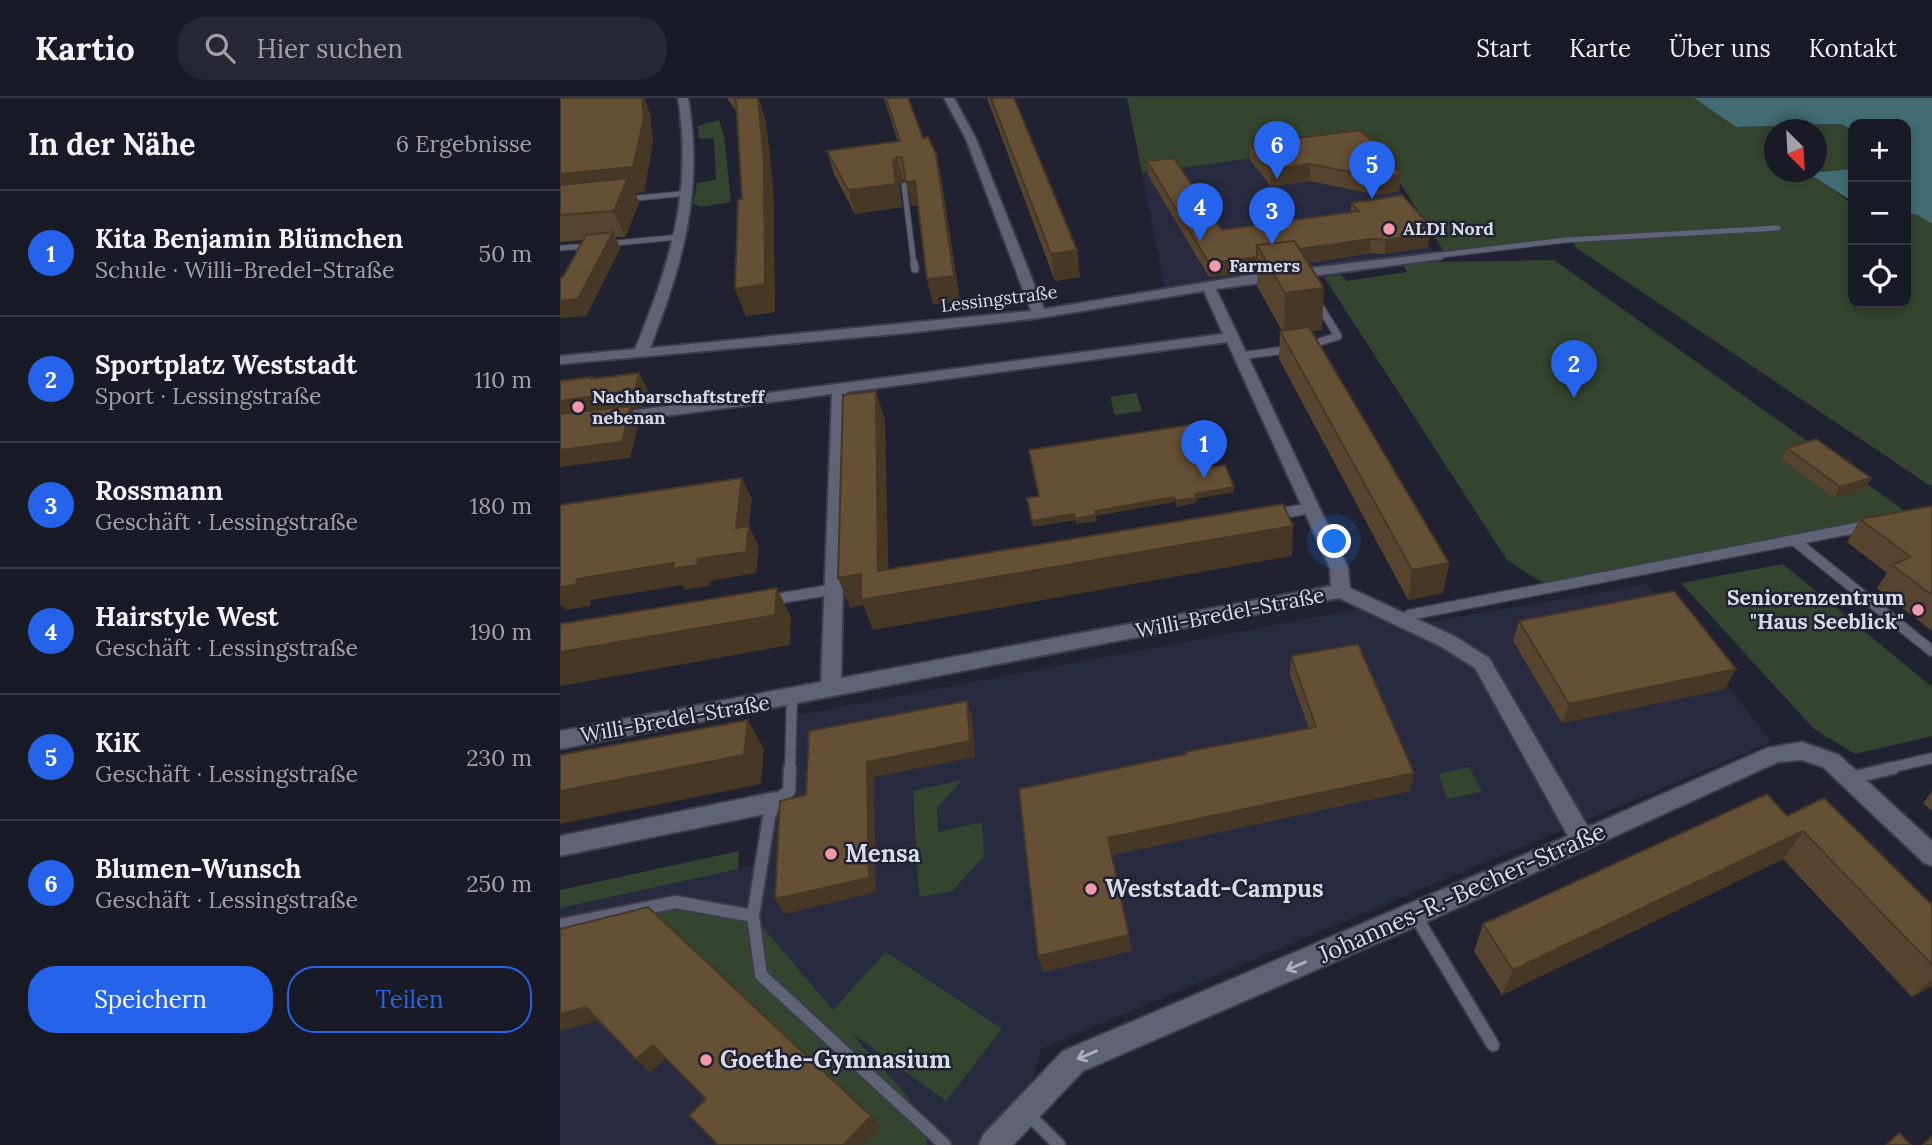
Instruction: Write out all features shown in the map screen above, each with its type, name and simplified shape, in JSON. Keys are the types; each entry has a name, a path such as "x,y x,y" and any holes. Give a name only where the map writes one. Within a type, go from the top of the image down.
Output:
{"street":[{"path":"640,354 661,306 689,193 689,122 682,98"},
{"path":"949,98 971,139 1039,314"},
{"name":"Lessingstraße","path":"560,360 908,329 1039,314 1122,297 1303,278 1440,255"},
{"name":"Willi-Bredel-Straße","path":"560,740 792,698 1342,591 1339,568 1208,286"},
{"path":"560,425 1231,337"},
{"path":"831,690 840,388"},
{"path":"1342,591 1467,651 1482,663 1583,840"},
{"name":"Johannes-R.-Becher-Straße","path":"993,1145 1073,1061 1415,915 1775,754 1802,751 1831,761 1932,856"},
{"path":"560,846 775,802"}],"lane":[{"path":"904,185 915,269"},
{"path":"614,201 689,193"},
{"path":"1440,255 1598,238 1778,228"},
{"path":"560,248 679,237"},
{"path":"1240,356 1301,348 1338,336 1312,294"},
{"path":"1272,515 1311,508"},
{"path":"1402,622 1409,615 1876,524"},
{"path":"1795,541 1932,651"},
{"path":"755,603 835,589"},
{"path":"792,698 789,791 775,802 769,817 753,916 761,975 945,1145"},
{"path":"1851,778 1932,758"},
{"path":"560,925 676,902 753,916"},
{"path":"1415,915 1493,1045"},
{"path":"1024,1110 1059,1145"}],"shaded area":[{"path":"1127,98 1694,98 1736,127 1764,126 1764,182 1822,182 1848,201 1848,308 1911,308 1911,214 1932,224 1932,487 1575,247 1570,237 1444,252 1374,142 1142,173"},
{"path":"1694,98 1932,98 1932,224 1911,214 1911,119 1848,119 1848,128 1842,124 1827,124 1827,119 1764,119 1764,126 1736,127"},
{"path":"719,120 724,135 731,202 701,207 693,204 697,183 716,180 714,138 699,139 698,126"},
{"path":"1827,124 1842,124 1848,128 1848,169 1827,171"},
{"path":"1374,142 1434,253 1298,269 1166,293 1142,173"},
{"path":"1848,169 1848,199 1822,182 1827,182 1827,171"},
{"path":"1554,260 1909,514 1544,584 1507,560 1324,277 1341,275 1347,281 1407,272 1403,265 1424,262"},
{"path":"1136,393 1142,411 1115,415 1110,397"},
{"path":"1783,564 1932,687 1932,736 1855,754 1814,729 1681,583"},
{"name":"Weststadt-Campus","path":"1647,584 1772,742 1041,1049 1024,1110 993,1145 560,1145 560,908 767,862 769,817 789,791 792,716 1370,607 1412,625"},
{"path":"1469,767 1482,792 1447,799 1439,774"},
{"path":"962,780 937,808 938,832 982,822 984,856 952,891 919,897 913,791"},
{"path":"739,851 738,869 560,908 560,890"},
{"path":"676,902 753,916 833,1010 886,952 1002,1029 946,1101 853,1034 910,1100 925,1130 927,1145 864,1145 560,925"}],"building":[{"path":"560,98 642,98 644,118 633,167 560,174"},
{"path":"734,98 758,98 764,163 765,284 735,289 738,200 742,199"},
{"path":"886,98 908,98 923,138 928,137 936,154 954,276 927,279 915,181 906,182 902,158 893,160 896,184 848,190 827,151 900,141"},
{"path":"991,98 1014,98 1077,250 1051,254"},
{"path":"1360,130 1397,164 1391,165 1401,174 1380,178 1310,164 1272,170 1250,144"},
{"path":"1174,158 1222,230 1359,211 1351,203 1402,195 1426,222 1420,223 1430,233 1300,249 1294,241 1257,245 1257,257 1209,263 1147,161"},
{"path":"628,178 614,211 560,215 560,185"},
{"path":"613,232 578,299 560,301 560,278 586,235"},
{"path":"1294,241 1324,288 1285,293 1257,245"},
{"path":"1309,327 1449,563 1412,570 1280,331"},
{"path":"639,373 635,390 560,401 560,381"},
{"path":"876,391 878,571 1283,504 1293,526 861,600 861,574 838,578 843,395"},
{"path":"631,406 622,442 560,450 560,414"},
{"path":"1195,424 1213,467 1225,465 1234,487 1195,494 1196,498 1176,501 1174,497 1095,511 1096,515 1075,519 1074,514 1032,521 1027,498 1039,496 1029,450"},
{"path":"1816,439 1871,478 1840,487 1787,448"},
{"path":"742,478 736,528 749,526 746,552 698,559 697,565 673,569 674,563 577,579 576,585 560,587 560,505"},
{"path":"1932,506 1932,595 1892,565 1911,557 1860,519"},
{"path":"777,588 775,615 560,652 560,624"},
{"path":"1674,591 1736,669 1569,704 1519,621"},
{"path":"1358,644 1414,773 1108,838 1129,935 1038,956 1019,789 1186,754 1185,752 1316,727 1291,656"},
{"path":"967,701 970,741 867,762 869,878 775,899 780,801 806,795 809,731"},
{"path":"748,720 744,755 560,791 560,755"},
{"path":"1767,794 1787,816 1824,798 1932,905 1932,965 1803,831 1513,970 1483,924"},
{"path":"648,907 871,1116 844,1145 718,1145 689,1115 706,1099 653,1045 636,1059 586,1007 560,1014 560,929"},
{"path":"1899,1133 1911,1145 1886,1145"},
{"path":"1932,1136 1932,1145 1923,1145"}],"place":[{"name":"Blumen-Wunsch","path":"1277,179"},
{"name":"KiK","path":"1372,199"},
{"name":"ALDI Nord","path":"1389,229"},
{"name":"Hairstyle West","path":"1200,241"},
{"name":"Rossmann","path":"1272,245"},
{"name":"Farmers","path":"1215,266"},
{"name":"Sportplatz Weststadt","path":"1574,398"},
{"name":"Nachbarschaftstreff nebenan","path":"578,407"},
{"name":"Kita Benjamin Blümchen","path":"1204,478"},
{"name":"Seniorenzentrum \"Haus Seeblick\"","path":"1918,610"},
{"name":"Mensa","path":"831,854"},
{"name":"Weststadt-Campus","path":"1091,889"},
{"name":"Goethe-Gymnasium","path":"706,1060"}]}
